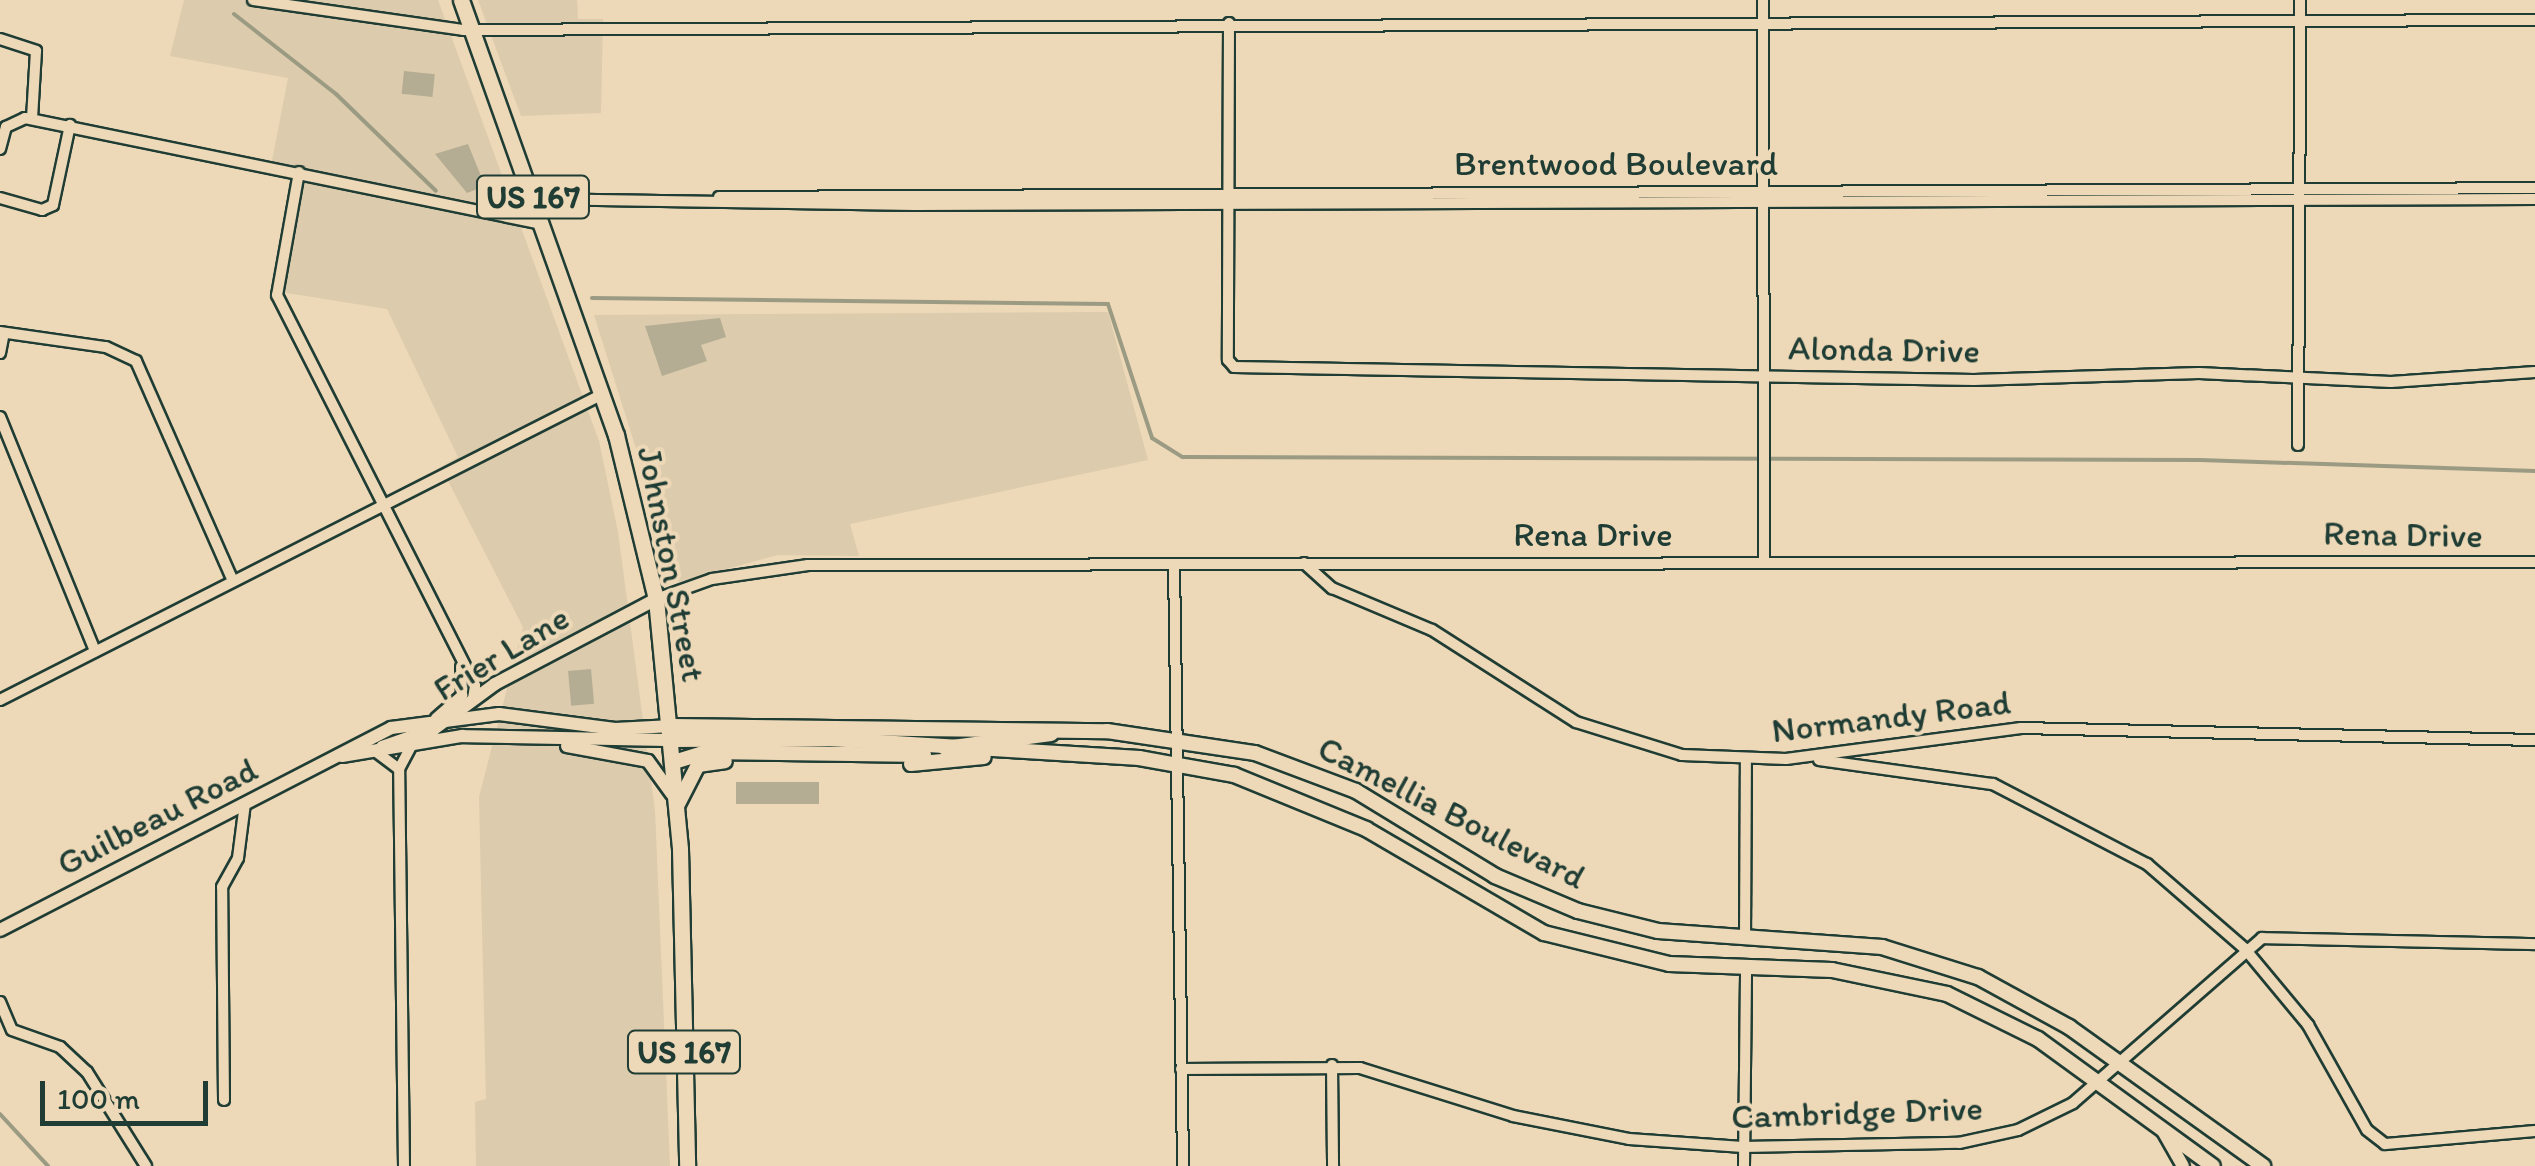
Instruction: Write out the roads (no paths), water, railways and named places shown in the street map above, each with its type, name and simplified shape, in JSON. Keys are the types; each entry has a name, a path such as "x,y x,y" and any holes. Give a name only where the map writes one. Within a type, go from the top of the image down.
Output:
{"main road":[{"name":"Johnston Street","path":"461,0 603,394 656,598 677,806 688,1166"},
{"name":"Camellia Boulevard","path":"672,733 1061,730 1176,737 1285,762 1356,792 1495,876 1567,908 1658,931 1744,936 1920,956 2015,994 2122,1064 2263,1166"},
{"path":"674,762 700,752 903,756 940,750 967,740 1034,740 1061,730"},
{"name":"Camellia Boulevard","path":"672,733 830,739 940,750 1176,762 1327,809 1544,934 1630,958 1746,968 1832,970 1917,984 2010,1022 2101,1082 2213,1166"},
{"path":"677,806 690,775 710,760 882,765 1004,754"}],"street":[{"path":"253,0 471,28 2535,20"},
{"path":"1763,0 1764,561"},
{"path":"2298,445 2300,0"},
{"path":"1228,23 1229,198"},
{"path":"0,39 36,51 32,119"},
{"path":"0,144 11,122 32,119 543,224"},
{"path":"0,198 42,210 53,205 70,125"},
{"path":"299,172 276,295 462,666 474,699"},
{"name":"Brentwood Boulevard","path":"2300,194 2535,188"},
{"name":"Brentwood Boulevard","path":"534,199 2300,194 2535,199"},
{"name":"Alonda Drive","path":"1229,198 1231,365 2301,380 2535,372"},
{"path":"0,353 2,332 112,348 136,362 232,581"},
{"path":"0,700 603,394"},
{"path":"0,418 95,652"},
{"name":"Rena Drive","path":"656,598 781,567 1764,561 2535,562"},
{"name":"Normandy Road","path":"1304,563 1332,588 1432,630 1597,732 1682,755 1746,760 1797,758 2021,728 2535,740"},
{"path":"1174,564 1183,1166"},
{"name":"Frier Lane","path":"375,751 452,715 656,598"},
{"path":"436,718 462,695 462,666"},
{"name":"Guilbeau Road","path":"342,756 359,740 452,715 672,733"},
{"name":"Guilbeau Road","path":"0,930 342,756 414,742 487,734 555,742 672,733"},
{"path":"404,1166 399,769 414,742"},
{"path":"555,742 648,760 677,806"},
{"path":"375,751 399,769"},
{"path":"1797,758 1930,771 2014,790 2146,864 2245,949 2308,1025 2367,1130 2385,1144 2535,1131"},
{"path":"1744,936 1746,760"},
{"path":"224,1100 222,887 238,858 244,803"},
{"name":"Cambridge Drive","path":"1181,1068 1332,1065 1584,1132 1744,1147 1984,1140 2044,1118 2101,1082 2245,949 2272,936 2535,944"},
{"path":"1744,1166 1746,968"},
{"path":"0,1002 12,1030 60,1047 87,1072 146,1166"},
{"path":"1332,1065 1334,1166"},
{"path":"2163,1131 2184,1166"}],"waterway":[{"path":"234,14 336,94 436,191"},
{"path":"592,298 1108,304 1152,438 1183,457 2200,460 2535,471"},
{"path":"0,1114 48,1166"}]}
